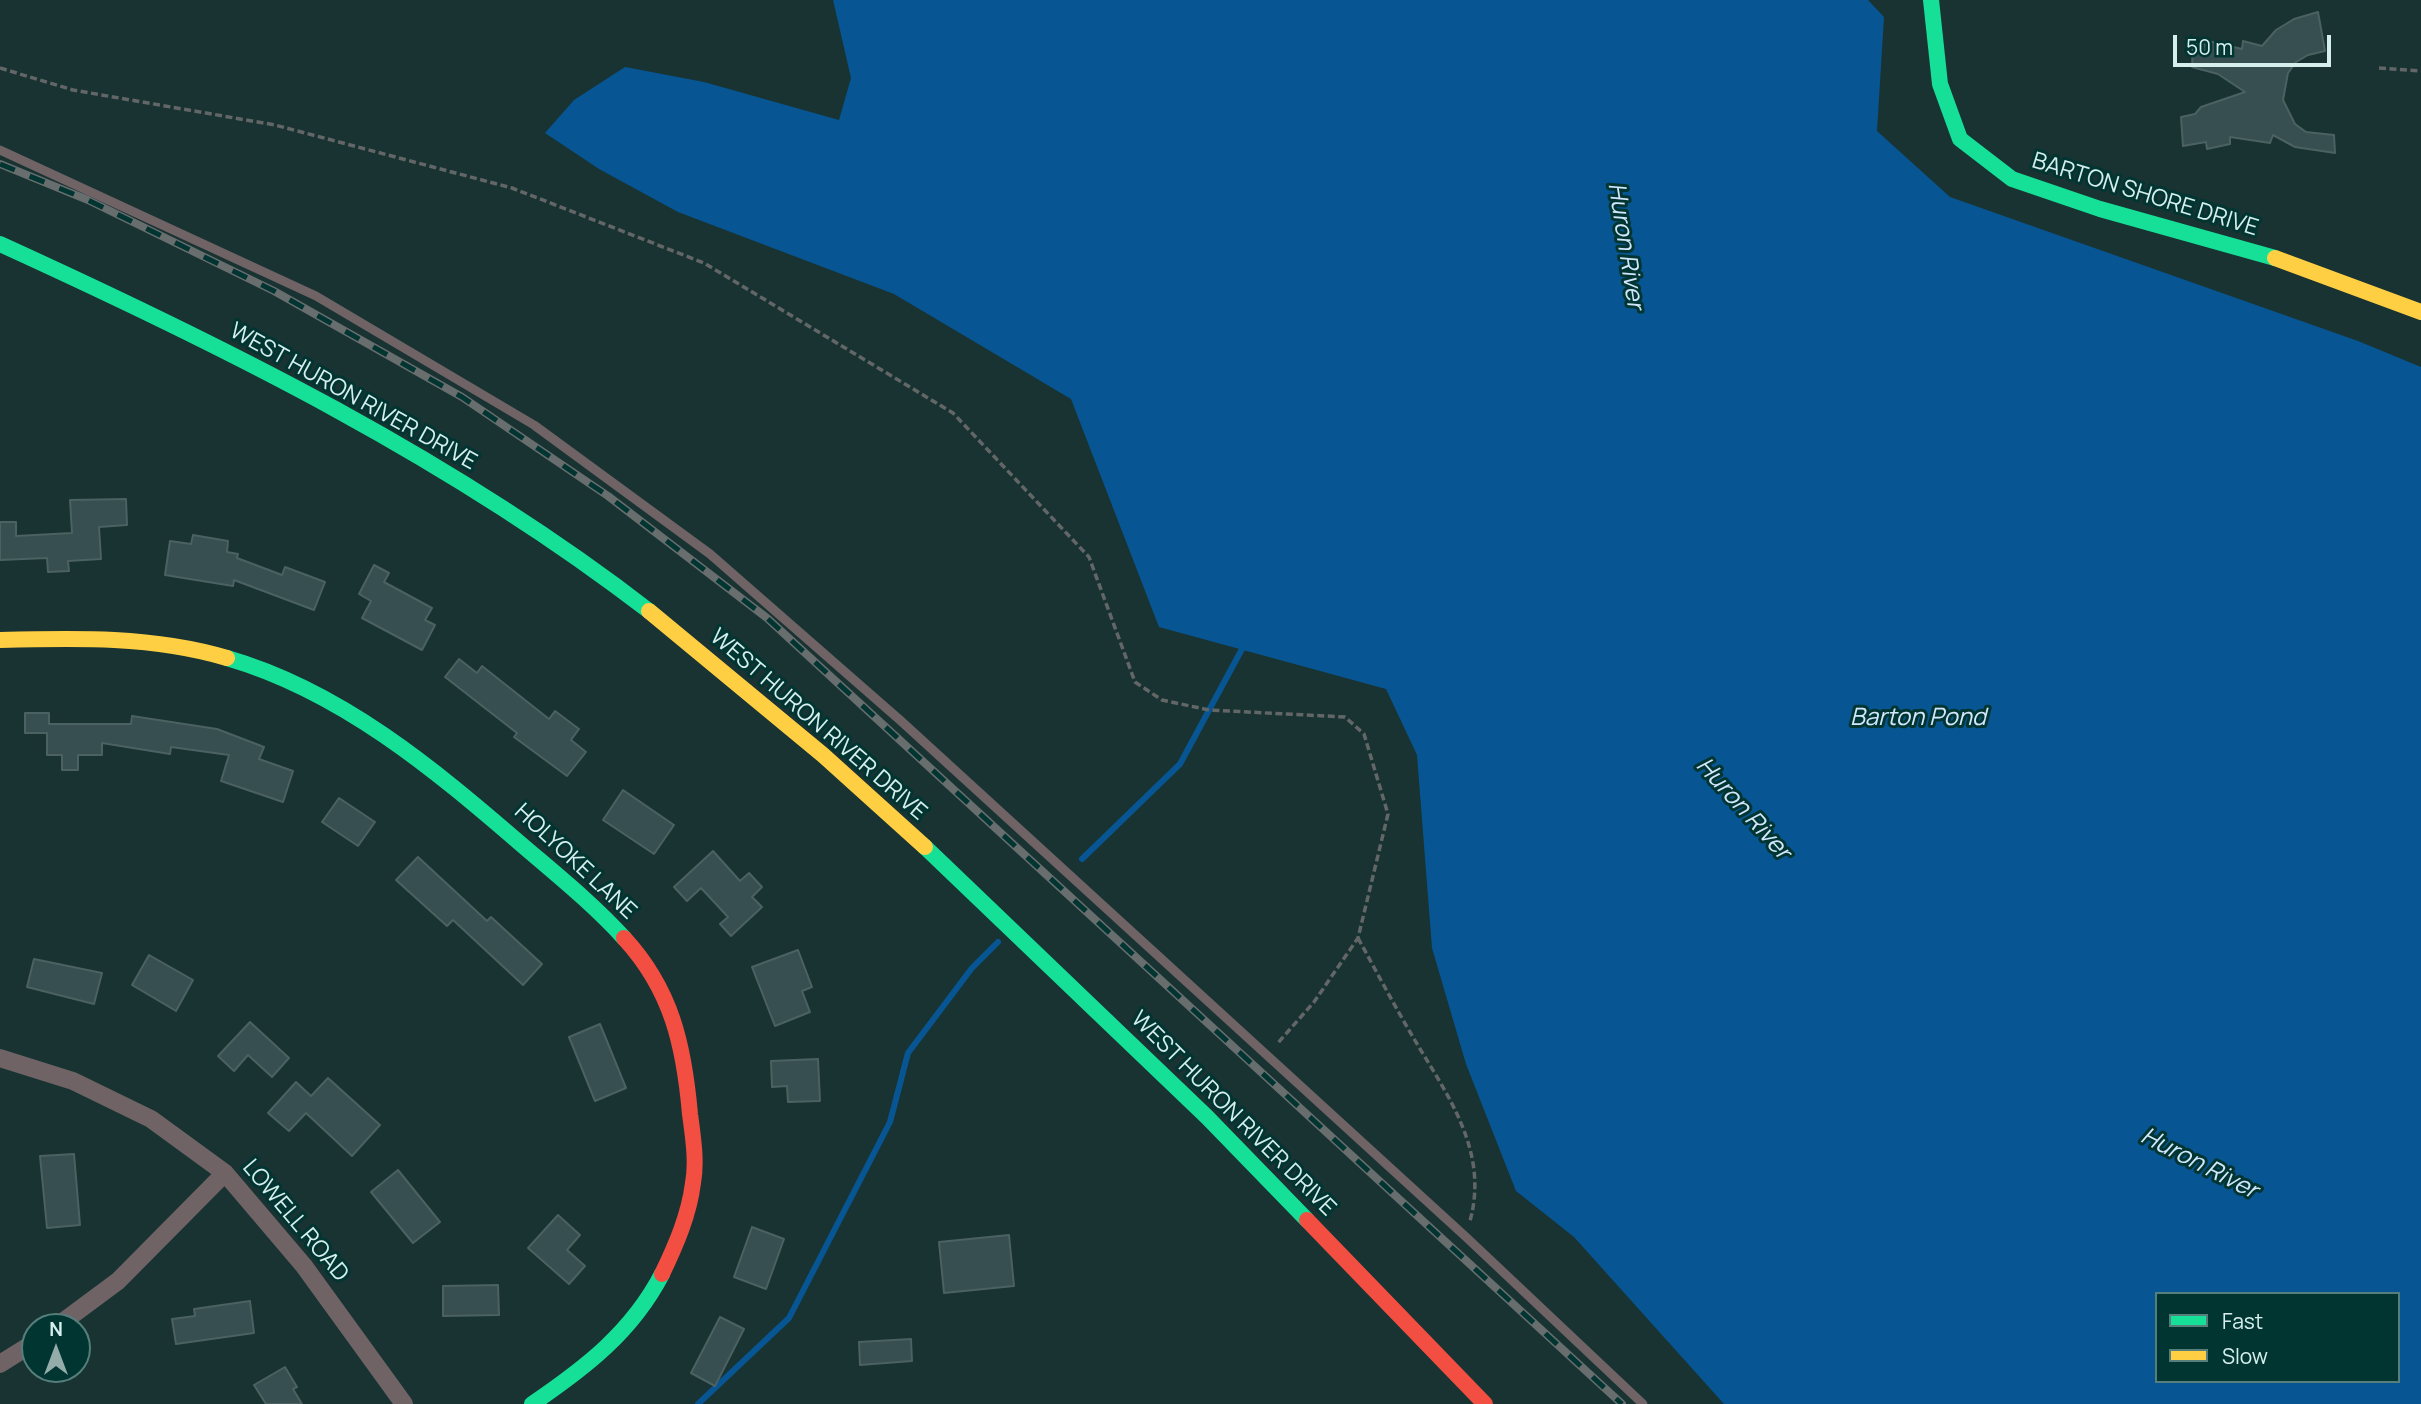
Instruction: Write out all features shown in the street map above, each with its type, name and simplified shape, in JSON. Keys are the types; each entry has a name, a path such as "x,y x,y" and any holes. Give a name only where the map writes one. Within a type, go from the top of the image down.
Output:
{"street":[{"name":"BARTON SHORE DRIVE","path":"1931,0 1940,84 1960,139 2012,179 2099,209 2293,263 2421,312"},
{"name":"WEST HURON RIVER DRIVE","path":"0,244 141,308 410,449 573,552 651,612 822,755 918,840 1208,1117 1485,1404"},
{"name":"HOLYOKE LANE","path":"0,640 91,638 169,645 236,660 308,689 384,732 479,804 610,921 660,984 677,1028 689,1072 694,1179 683,1221 652,1292 622,1334 532,1404"},
{"name":"LOWELL ROAD","path":"0,1058 73,1080 150,1119 225,1173 304,1266 404,1404"},
{"path":"75,1313 118,1281 225,1173"},
{"path":"0,1364 21,1351"}],"lane":[{"path":"0,150 316,296 534,425 710,554 901,721 1466,1237 1643,1404"}],"path":[{"path":"0,68 73,90 275,125 512,188 704,264 953,413 1089,557 1135,682 1162,700 1209,710 1345,717 1364,734 1388,814 1358,938 1314,1002 1268,1056"},
{"path":"2379,68 2421,71"},
{"path":"1358,938 1461,1116 1472,1161 1475,1203 1466,1237"}],"water":[{"name":"Barton Pond","path":"833,0 1868,0 1884,17 1877,131 1950,197 2358,341 2421,367 2421,1404 1724,1404 1574,1237 1516,1191 1466,1064 1432,948 1417,755 1386,689 1159,627 1071,399 894,294 678,212 599,169 545,133 574,100 625,67 704,82 839,120 851,78"}],"building":[{"path":"2318,12 2325,51 2308,55 2296,62 2288,73 2283,100 2295,124 2306,132 2334,135 2335,153 2295,147 2273,135 2270,143 2230,137 2230,144 2207,149 2206,142 2183,146 2181,117 2195,114 2201,107 2245,92 2218,74 2192,67 2193,43 2208,45 2208,41 2242,49 2243,41 2262,46 2276,30 2294,19"},
{"path":"126,499 127,525 99,527 101,559 68,561 69,571 48,572 47,558 0,560 0,522 16,522 16,536 72,533 70,500"},
{"path":"193,535 228,541 227,552 238,554 237,558 282,575 285,567 325,582 314,610 234,580 233,586 165,575 170,541 191,544"},
{"path":"374,565 389,573 384,582 432,608 425,620 435,625 422,650 362,618 371,601 359,594"},
{"path":"459,659 477,673 482,666 549,719 555,711 579,729 571,740 586,752 567,776 514,737 517,733 445,677"},
{"path":"25,713 49,713 49,724 131,724 132,716 217,729 264,747 259,759 293,771 283,802 221,781 229,755 171,747 170,754 102,743 102,755 78,755 78,770 62,770 62,755 47,755 47,733 25,733"},
{"path":"623,790 674,825 654,854 603,820"},
{"path":"339,798 375,822 358,846 322,822"},
{"path":"713,851 740,881 749,873 762,887 752,897 762,907 731,936 720,924 728,917 701,888 687,901 674,887"},
{"path":"418,857 487,921 491,917 542,964 523,985 453,920 447,926 396,880"},
{"path":"798,950 812,987 802,991 810,1012 775,1026 752,967"},
{"path":"149,955 193,980 176,1011 132,985"},
{"path":"34,959 102,973 94,1004 27,987"},
{"path":"250,1022 289,1058 272,1077 248,1055 234,1071 218,1056"},
{"path":"600,1024 626,1088 595,1101 569,1037"},
{"path":"818,1059 820,1101 788,1102 787,1086 772,1087 771,1061"},
{"path":"328,1078 380,1125 352,1156 306,1113 289,1131 268,1113 296,1082 311,1096"},
{"path":"74,1154 80,1225 47,1228 40,1156"},
{"path":"398,1170 440,1222 413,1243 371,1192"},
{"path":"558,1215 580,1235 567,1250 585,1266 569,1284 528,1248"},
{"path":"752,1227 784,1239 766,1289 734,1277"},
{"path":"1009,1235 1014,1286 944,1293 939,1242"},
{"path":"498,1285 499,1315 443,1316 443,1286"},
{"path":"250,1301 254,1333 176,1344 172,1319 195,1316 194,1309"},
{"path":"720,1317 744,1329 715,1386 691,1373"},
{"path":"911,1339 912,1361 860,1365 859,1342"},
{"path":"285,1367 297,1387 293,1389 302,1404 266,1404 254,1385"}],"waterway":[{"path":"1082,859 1180,764 1242,649 1249,646"},
{"path":"698,1404 789,1318 890,1122 908,1053 972,968 998,942"}],"railway":[{"path":"0,164 88,200 274,291 462,397 608,496 767,618 1622,1404"}],"traffic: fast":[{"path":"1931,0 1940,84 1960,139 2012,179 2100,209 2275,258"},
{"path":"0,244 253,365 417,455 574,556 649,611"},
{"path":"227,658 269,672 309,690 384,735 489,816 600,913 624,938"},
{"path":"925,847 1207,1117 1307,1220"},
{"path":"532,1404 606,1347 636,1314 662,1274"}],"traffic: slow":[{"path":"2275,258 2421,312"},
{"path":"649,611 823,755 925,847"},
{"path":"0,640 86,639 143,642 227,658"}],"traffic: jam":[{"path":"624,938 654,978 673,1020 684,1065 693,1140 695,1158 691,1195 677,1241 662,1274"},
{"path":"1307,1220 1485,1404"}],"water label":[{"name":"Huron River","path":"1625,246"},
{"name":"Huron River","path":"1743,809"},
{"name":"Huron River","path":"2199,1164"}]}
